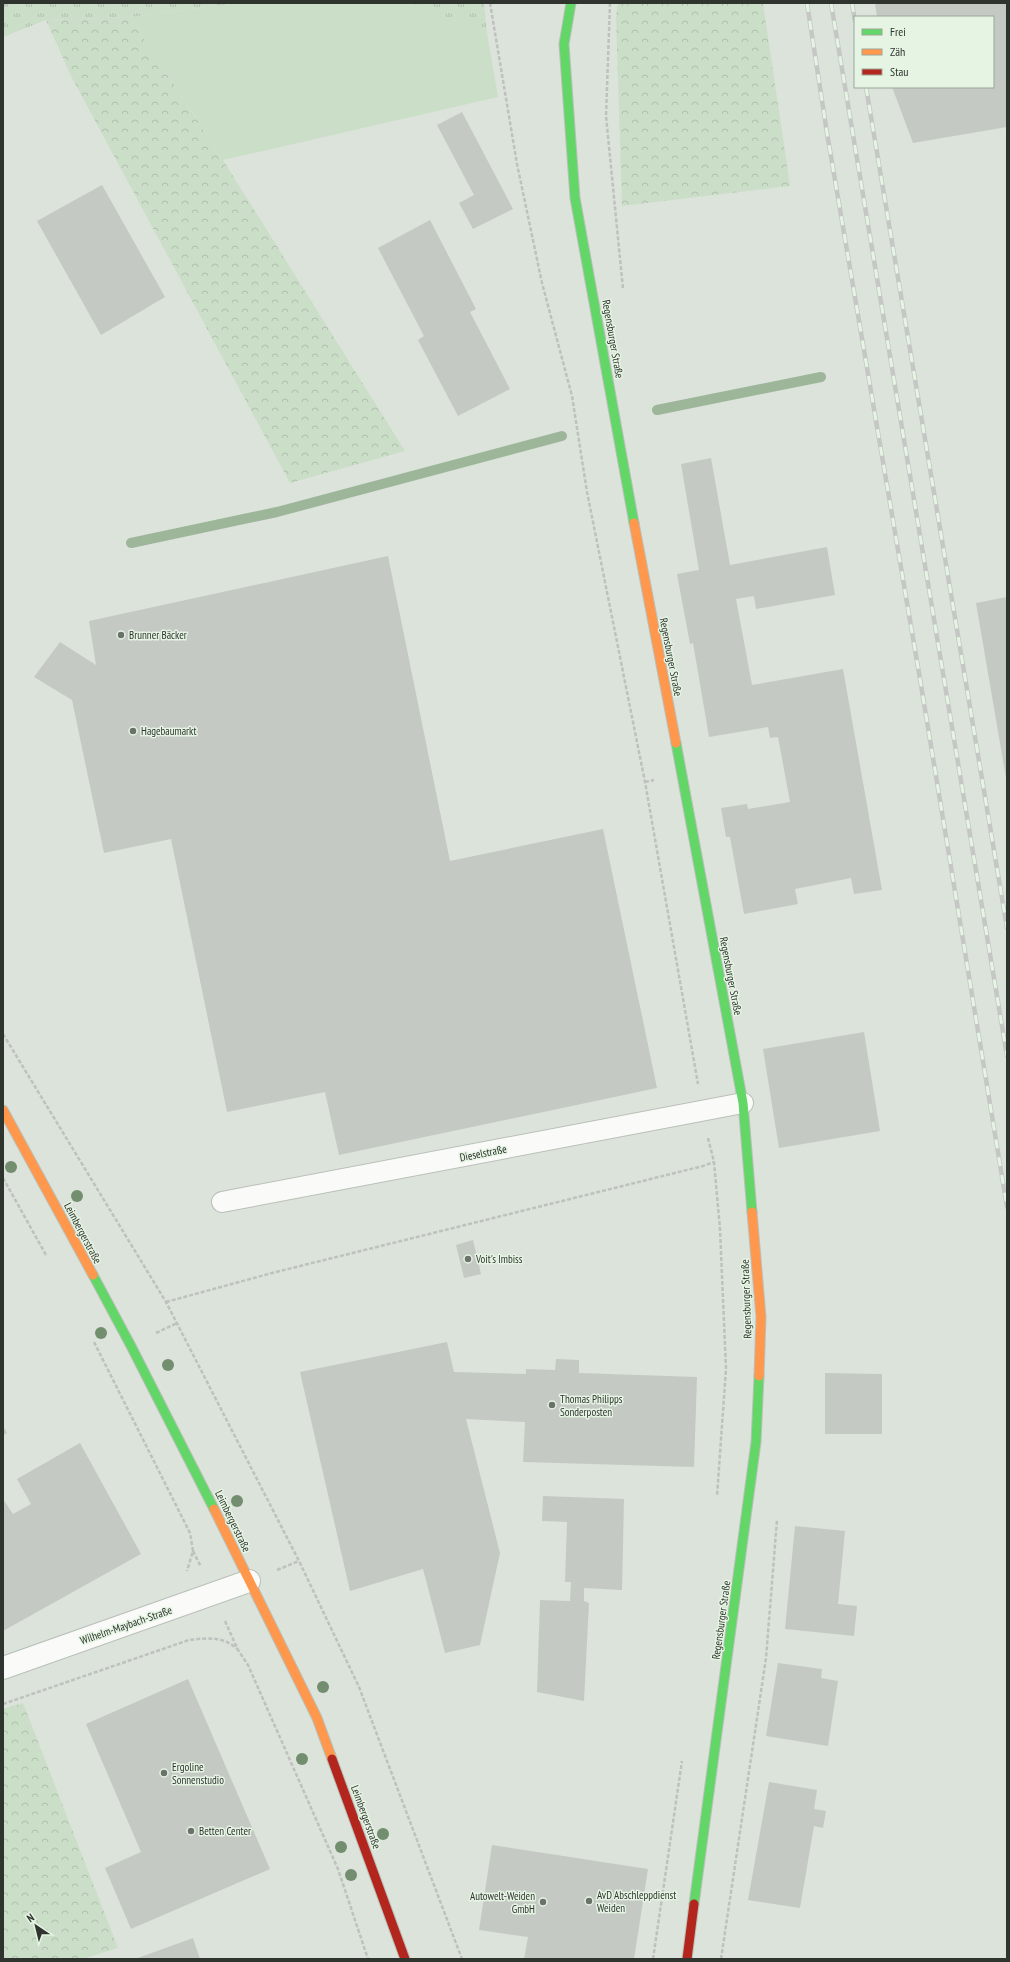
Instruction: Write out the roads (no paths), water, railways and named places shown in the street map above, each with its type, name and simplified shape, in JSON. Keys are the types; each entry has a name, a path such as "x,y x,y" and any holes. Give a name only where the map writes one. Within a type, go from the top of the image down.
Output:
{"main road":[{"name":"Regensburger Straße","path":"571,3 564,44 576,198 627,484 743,1103 761,1316 756,1442 687,1959"},
{"name":"Leimbergerstraße","path":"3,1110 131,1346 196,1472 317,1718 405,1959"}],"street":[{"name":"Wilhelm-Maybach-Straße","path":"3,1668 249,1581"}],"lane":[{"name":"Dieselstraße","path":"222,1202 743,1103"}],"waterway":[{"path":"657,410 821,377"},
{"path":"131,543 277,512 562,436"}],"railway":[{"path":"807,3 827,133 920,679 1007,1207"},
{"path":"831,3 1007,1056"},
{"path":"852,3 854,16"},
{"path":"866,88 1007,928"}],"place":[{"name":"Brunner Bäcker","path":"121,635"},
{"name":"Hagebaumarkt","path":"133,731"},
{"name":"Voit's Imbiss","path":"468,1259"},
{"name":"Thomas Philipps Sonderposten","path":"552,1405"},
{"name":"Ergoline Sonnenstudio","path":"164,1773"},
{"name":"Betten Center","path":"191,1831"},
{"name":"AvD Abschleppdienst Weiden","path":"589,1901"},
{"name":"Autowelt-Weiden GmbH","path":"543,1902"}]}
